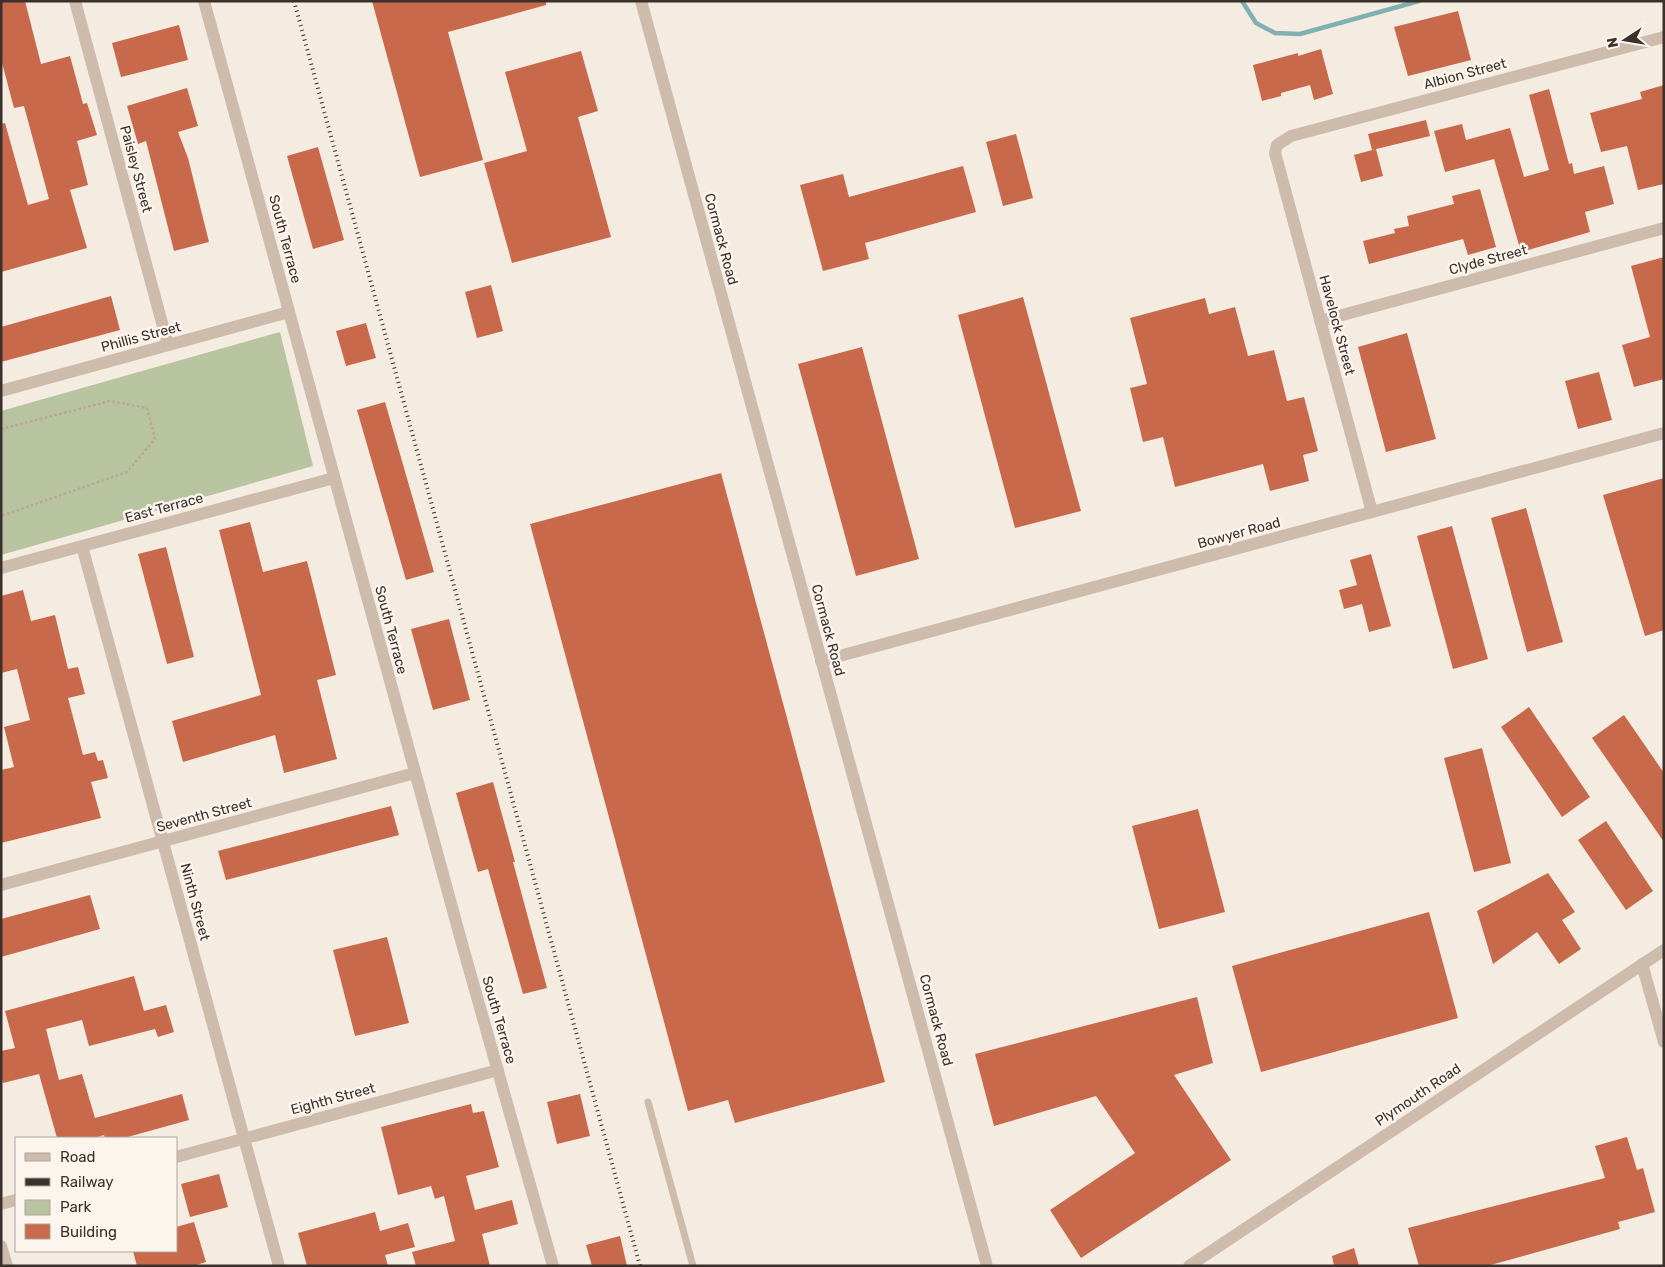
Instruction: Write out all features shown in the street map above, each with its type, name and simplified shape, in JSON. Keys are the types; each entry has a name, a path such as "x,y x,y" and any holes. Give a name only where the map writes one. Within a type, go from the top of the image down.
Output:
{"street":[{"name":"Paisley Street","path":"75,1 168,345"},
{"name":"South Terrace","path":"204,1 415,773 553,1266"},
{"name":"Cormack Road","path":"641,1 988,1266"},
{"name":"Albion Street","path":"1277,145 1291,136 1664,37"},
{"name":"Havelock Street","path":"1277,145 1275,153 1372,512"},
{"name":"Clyde Street","path":"1320,321 1664,228"},
{"name":"Phillis Street","path":"1,391 289,312"},
{"name":"Bowyer Road","path":"821,661 1664,433"},
{"name":"East Terrace","path":"1,568 334,478"},
{"name":"Ninth Street","path":"82,546 279,1266"},
{"name":"Seventh Street","path":"1,885 415,773"},
{"name":"Plymouth Road","path":"1189,1266 1664,950"},
{"path":"1642,964 1664,1042"},
{"name":"Eighth Street","path":"178,1156 498,1070"},
{"path":"1,1204 15,1200"},
{"path":"1,1246 7,1266"}],"lane":[{"path":"648,1102 693,1266"}],"path":[{"path":"1,429 110,401 147,408 155,439 127,472 1,516"}],"green space":[{"path":"280,332 313,466 1,555 1,411"}],"building":[{"path":"1,1 25,1 41,64 70,56 83,104 87,103 97,135 77,141 88,185 70,190 87,248 1,272 1,124 5,123 28,205 49,199 24,106 14,108 1,59"},
{"path":"372,1 546,1 546,5 448,32 483,160 420,177"},
{"path":"1458,11 1471,60 1408,76 1394,27"},
{"path":"179,25 188,60 121,77 112,43"},
{"path":"1321,49 1333,94 1314,100 1310,85 1281,93 1281,96 1262,101 1253,65 1298,53 1298,56"},
{"path":"581,51 598,111 578,117 611,237 512,263 484,163 527,151 505,72"},
{"path":"1664,85 1664,184 1638,190 1627,146 1601,152 1590,113 1642,99 1640,92"},
{"path":"187,88 198,126 178,132 188,158 209,242 174,251 146,141 138,144 127,106"},
{"path":"1549,89 1569,164 1572,163 1574,174 1604,166 1614,204 1585,212 1590,232 1521,252 1494,159 1445,172 1434,131 1462,124 1466,140 1510,128 1524,177 1549,170 1529,95"},
{"path":"1426,120 1430,136 1372,150 1368,134"},
{"path":"1016,134 1033,198 1003,206 986,142"},
{"path":"318,147 344,240 313,249 287,156"},
{"path":"1376,149 1383,176 1361,182 1354,155"},
{"path":"963,166 976,212 865,243 869,259 823,271 800,185 843,174 849,197"},
{"path":"1480,189 1496,247 1468,255 1463,239 1369,264 1363,241 1395,233 1394,229 1409,226 1407,216 1454,204 1452,196"},
{"path":"1664,257 1664,379 1634,387 1622,345 1650,337 1631,266"},
{"path":"491,285 503,331 477,338 465,292"},
{"path":"111,296 120,330 1,362 1,327"},
{"path":"1023,297 1081,511 1015,528 958,315"},
{"path":"1205,298 1209,314 1235,307 1248,356 1274,350 1287,401 1304,397 1318,451 1303,455 1309,481 1270,491 1263,464 1175,487 1163,437 1143,442 1130,388 1147,384 1130,318"},
{"path":"366,323 376,358 346,366 336,331"},
{"path":"1407,333 1436,439 1386,452 1358,347"},
{"path":"862,347 919,559 856,576 798,364"},
{"path":"1599,372 1612,420 1578,429 1565,381"},
{"path":"385,402 434,572 406,580 357,410"},
{"path":"721,473 885,1082 735,1123 728,1100 688,1111 530,524"},
{"path":"1664,478 1664,630 1645,636 1603,495"},
{"path":"1526,508 1563,642 1527,652 1491,518"},
{"path":"250,522 263,572 307,561 336,675 317,680 337,759 284,773 275,735 183,762 172,721 261,695 219,530"},
{"path":"1452,526 1488,659 1453,669 1417,536"},
{"path":"166,547 194,657 167,664 138,554"},
{"path":"1371,554 1391,626 1369,632 1362,604 1344,609 1339,590 1357,585 1350,560"},
{"path":"23,590 31,621 55,615 68,669 78,667 85,694 68,698 83,755 95,752 98,761 103,760 108,778 91,782 101,818 1,843 1,770 14,767 4,727 30,720 17,669 1,673 1,596"},
{"path":"449,619 470,700 433,710 411,629"},
{"path":"1529,707 1590,797 1562,817 1501,727"},
{"path":"1624,715 1664,773 1664,842 1592,738"},
{"path":"1482,748 1511,863 1474,872 1444,758"},
{"path":"493,782 547,988 523,994 488,869 478,872 456,793"},
{"path":"391,806 399,835 226,880 218,851"},
{"path":"1198,809 1225,912 1159,929 1132,826"},
{"path":"1606,821 1653,891 1626,910 1578,840"},
{"path":"1548,873 1575,912 1562,920 1581,949 1559,964 1537,932 1493,964 1477,911"},
{"path":"90,895 100,929 1,957 1,919"},
{"path":"1429,912 1458,1018 1261,1072 1232,966"},
{"path":"387,937 409,1023 355,1036 333,950"},
{"path":"134,976 144,1011 166,1005 174,1032 158,1037 155,1029 89,1046 82,1020 46,1029 59,1080 82,1074 95,1118 182,1094 189,1120 128,1137 105,1137 104,1135 97,1137 57,1137 39,1074 3,1083 1,1077 1,1051 15,1048 5,1011"},
{"path":"1197,997 1213,1063 1174,1075 1231,1160 1081,1258 1050,1210 1135,1153 1096,1096 994,1126 975,1054"},
{"path":"580,1094 590,1136 557,1144 547,1102"},
{"path":"471,1104 473,1113 484,1111 499,1167 466,1176 475,1210 512,1200 518,1224 482,1234 490,1266 416,1266 412,1252 455,1241 444,1196 435,1199 431,1186 398,1195 381,1127"},
{"path":"1627,1137 1637,1170 1643,1168 1655,1212 1618,1222 1620,1229 1487,1266 1419,1266 1408,1228 1605,1178 1595,1146"},
{"path":"219,1174 228,1207 190,1217 181,1184"},
{"path":"375,1212 380,1231 408,1223 415,1247 385,1255 388,1266 307,1266 298,1233"},
{"path":"194,1222 206,1262 193,1266 137,1266 133,1252 178,1252 178,1226"},
{"path":"620,1236 627,1266 592,1266 586,1245"},
{"path":"1354,1248 1359,1266 1334,1266 1332,1256"}],"waterway":[{"path":"1242,1 1256,23 1275,33 1300,34 1419,1"}],"railway":[{"path":"294,1 640,1266"}]}
